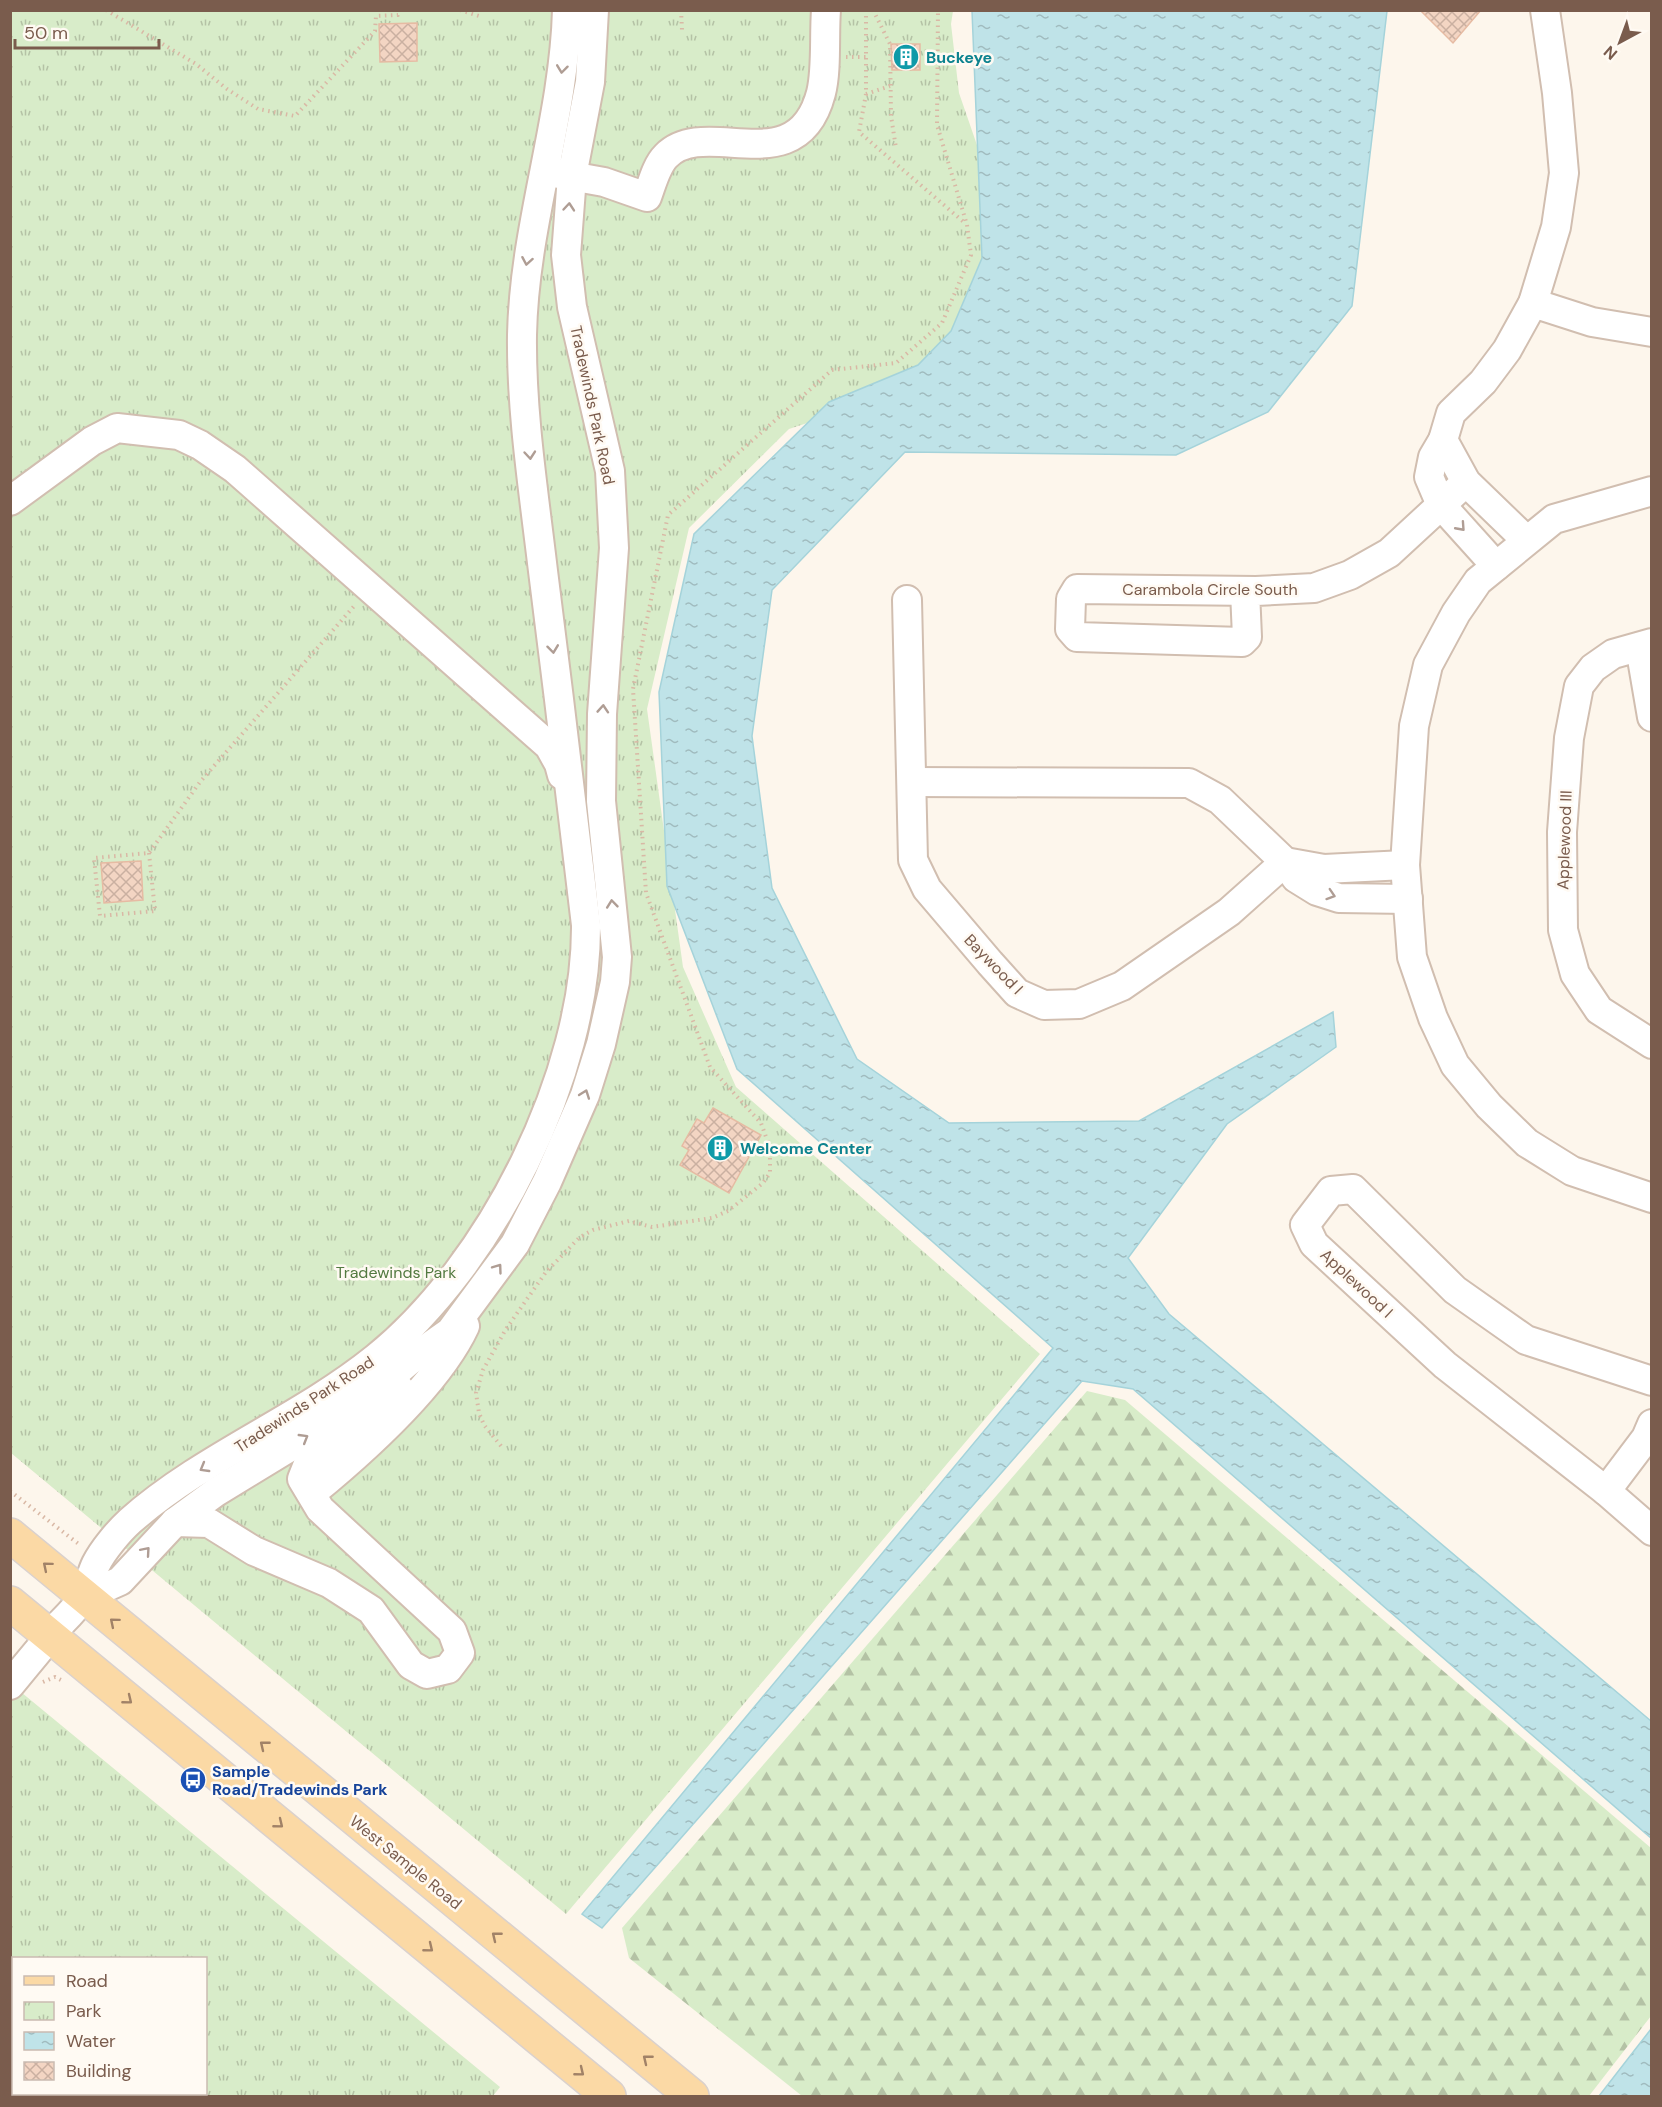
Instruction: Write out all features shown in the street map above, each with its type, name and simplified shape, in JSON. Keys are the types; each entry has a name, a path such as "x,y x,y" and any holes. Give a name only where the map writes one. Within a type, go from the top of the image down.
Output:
{"main road":[{"name":"West Sample Road","path":"10,1535 692,2097"},
{"path":"10,1603 609,2097"}],"street":[{"name":"Tradewinds Park Road","path":"84,1597 120,1581 175,1522 216,1492 316,1431 385,1366 421,1315 475,1247 517,1176 554,1094 582,988 586,924 530,460 522,338 525,276 558,101 567,10"},
{"name":"Tradewinds Park Road","path":"216,1492 263,1480 308,1464 367,1423 450,1332 515,1244 547,1182 585,1095 601,1044 615,982 617,957 601,801 602,714 614,548 610,471 572,307 567,266 572,176 590,82 594,10"},
{"path":"543,171 604,182 647,197 661,162 678,147 697,142 753,145 777,142 792,135 807,122 822,92 826,10"},
{"path":"1496,566 1441,505 1429,477 1433,457 1443,440 1451,413 1483,382 1507,350 1533,303 1556,227 1564,173 1557,93 1545,10"},
{"path":"1533,303 1592,322 1652,332"},
{"name":"Tradewinds Park Road","path":"10,501 92,441 117,428 178,435 200,445 235,469 549,746 559,764 574,819"},
{"path":"1443,440 1466,482 1526,540"},
{"name":"Carambola Circle South","path":"1245,591 1247,637 1242,642 1077,637 1070,630 1071,599 1077,589 1245,591 1314,588 1350,574 1389,553 1466,482"},
{"path":"1652,491 1598,504 1554,519 1478,581 1456,614 1428,665 1414,726 1405,865 1412,957 1432,1018 1455,1065 1490,1106 1527,1143 1572,1172 1652,1198"},
{"name":"Baywood I","path":"907,600 913,860 927,889 1017,993 1044,1005 1079,1004 1122,986 1229,912 1286,862"},
{"path":"1646,645 1652,717"},
{"name":"Applewood III","path":"1646,645 1613,654 1593,668 1580,686 1569,738 1562,832 1563,930 1575,974 1599,1010 1652,1044"},
{"path":"913,782 1189,783 1220,800 1286,862 1296,878 1317,891 1340,898 1408,899"},
{"path":"570,788 601,801"},
{"path":"1286,862 1324,869 1405,865"},
{"name":"Applewood I","path":"1652,1381 1526,1340 1455,1290 1353,1189 1332,1191 1305,1225 1314,1244 1445,1365 1606,1491 1652,1531"},
{"path":"312,1493 357,1456 453,1351 480,1292"},
{"name":"Tradewinds Park Road","path":"84,1597 97,1561 128,1523 172,1486 450,1332"},
{"path":"1606,1491 1650,1435"},
{"path":"175,1522 208,1523 254,1551 329,1583 371,1610 411,1665 427,1674 448,1669 460,1653 452,1631 320,1509 302,1479 308,1464"},
{"path":"10,1685 84,1597"}],"path":[{"path":"106,10 196,64 227,89 258,109 295,116 375,31 376,16 398,15 401,10"},
{"path":"460,10 482,17"},
{"path":"681,10 682,30"},
{"path":"866,10 866,94 859,132 967,225"},
{"path":"873,10 890,44 891,116 896,148"},
{"path":"501,1446 484,1425 479,1413 476,1394 483,1370 506,1329 546,1272 580,1237 594,1230 629,1221 652,1227 712,1218 728,1211 763,1183 770,1173 770,1148 760,1123 710,1068 646,893 633,688 668,515 832,370 896,363 942,323 971,255 967,225 937,125 938,10"},
{"path":"866,94 890,86"},
{"path":"149,853 94,858 100,916 155,911 149,853 200,782 370,588"},
{"path":"10,1491 88,1551"},
{"path":"42,1683 55,1677 64,1682"}],"green space":[{"name":"Tradewinds Park","path":"10,11 953,11 951,24 959,93 988,177 982,258 951,331 928,366 871,402 789,429 689,528 647,709 683,967 736,1087 1040,1354 566,1914 11,1453"},
{"path":"1087,1391 1125,1400 1651,1848 1651,2016 1589,2096 802,2096 629,1958 622,1928"},
{"path":"10,1683 500,2087 493,2096 11,2096"}],"water":[{"path":"972,11 1387,11 1352,306 1268,412 1176,455 905,452 772,590 752,736 772,888 857,1059 949,1123 1139,1121 1333,1012 1336,1047 1227,1124 1128,1258 1169,1314 1651,1721 1651,1838 1133,1389 1082,1381 602,1928 582,1914 1053,1348 737,1069 667,886 659,692 694,534 829,402 918,365 951,331 982,258"},
{"path":"1651,2029 1651,2096 1599,2096"}],"building":[{"path":"1420,10 1481,10 1453,43"},
{"path":"417,23 417,61 380,62 379,24"},
{"name":"Buckeye","path":"891,44 920,44 920,70 892,70"},
{"path":"141,861 143,900 104,903 101,863"},
{"name":"Welcome Center","path":"713,1108 761,1135 729,1193 680,1165 689,1150 682,1146 697,1119 704,1123"}],"place":[{"name":"Buckeye","path":"906,57"},
{"name":"Welcome Center","path":"720,1148"},
{"name":"Sample Road/Tradewinds Park","path":"193,1780"}]}
